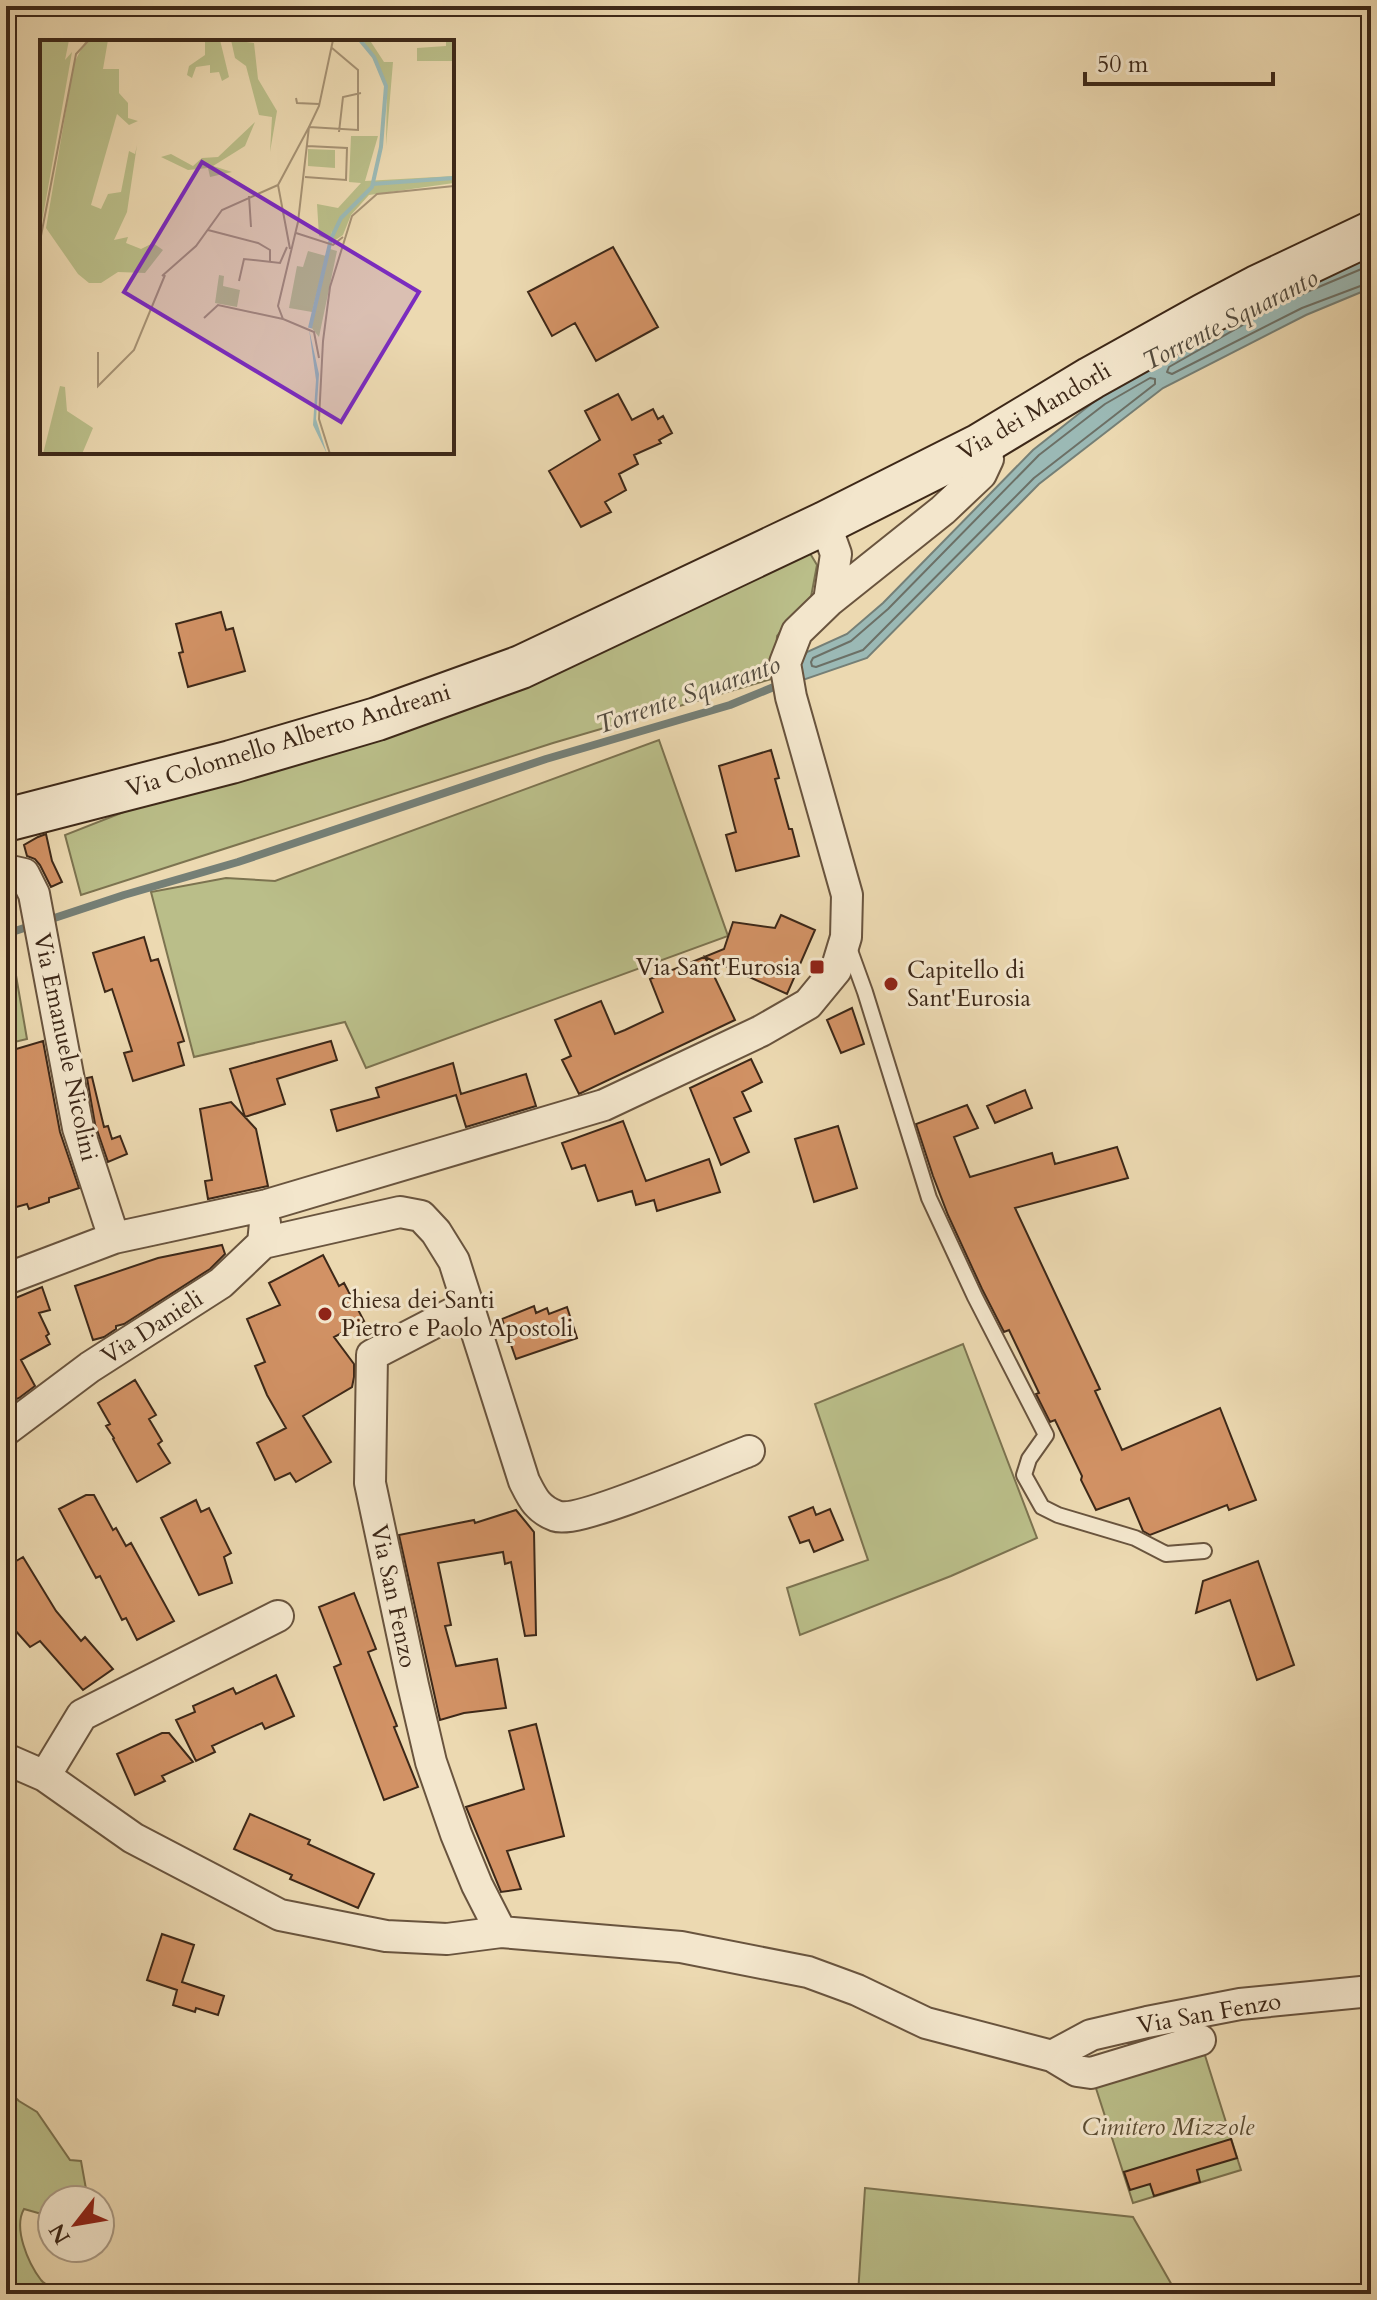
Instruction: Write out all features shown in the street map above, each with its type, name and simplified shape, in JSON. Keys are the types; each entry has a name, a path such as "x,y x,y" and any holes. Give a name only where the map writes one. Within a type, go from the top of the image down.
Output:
{"street":[{"name":"Via dei Mandorli","path":"825,523 980,445 1204,315 1371,233"},
{"path":"6,1279 114,1238 267,1205 604,1105 761,1031 808,1004 836,970 846,937 847,895 791,697 785,663 797,632 829,601 943,510 981,474 988,459 980,445"},
{"path":"825,523 836,554 829,601"},
{"name":"Via Colonnello Alberto Andreani","path":"6,820 231,762 363,723 521,667 825,523"},
{"name":"Via Emanuele Nicolini","path":"6,870 24,874 34,894 78,1128 114,1238"},
{"path":"267,1205 263,1243 400,1212 421,1216 436,1232 454,1261 524,1481 536,1506 559,1517 604,1508 749,1451"},
{"name":"Via Danieli","path":"6,1430 90,1367 221,1283 263,1243"},
{"name":"Via San Fenzo","path":"467,1302 453,1313 372,1355 370,1483 431,1762 477,1885 501,1932"},
{"path":"6,1759 45,1776 82,1715 278,1616"},
{"name":"Via San Fenzo","path":"45,1776 133,1838 280,1915 386,1936 447,1939 501,1932 681,1947 808,1972 857,1990 926,2023 1052,2056 1077,2071 1091,2073 1200,2040"},
{"name":"Via San Fenzo","path":"1052,2056 1091,2035 1147,2022 1240,2004 1371,1991"}],"lane":[{"path":"846,937 929,1198 995,1338 1046,1435 1029,1459 1024,1475 1042,1507 1058,1515 1135,1538 1166,1554 1204,1551"}],"green space":[{"path":"808,550 817,565 811,597 777,636 775,678 553,743 81,895 65,835 144,804 453,714"},
{"path":"659,740 728,936 366,1068 345,1022 194,1057 151,892 226,878 275,881"},
{"path":"9,935 27,1039 6,1044 6,936"},
{"path":"963,1344 1037,1538 951,1576 800,1635 787,1588 868,1560 815,1404"},
{"name":"Cimitero Mizzole","path":"1203,2049 1241,2170 1133,2203 1093,2079"},
{"path":"6,2089 37,2112 70,2160 81,2161 85,2184 36,2184 36,2212 24,2209 21,2217 21,2235 31,2264 43,2282 63,2294 6,2294 6,2178 9,2164"},
{"path":"865,2188 1133,2217 1177,2294 858,2294"}],"water":[{"path":"1371,256 1371,288 1306,315 1163,388 1039,484 867,658 800,681 799,665 807,652 847,634 883,603 1033,450 1100,397 1280,295"}],"building":[{"path":"613,247 658,327 596,361 575,323 552,336 528,292"},
{"path":"618,394 632,420 653,409 658,419 663,416 672,433 659,440 661,443 634,455 638,464 619,474 626,490 605,502 611,512 581,527 549,471 600,440 585,411"},
{"path":"221,612 226,630 233,628 245,671 188,687 179,653 183,652 176,624"},
{"path":"771,750 779,778 775,779 799,856 736,871 726,835 736,832 719,766"},
{"path":"46,834 52,861 62,882 51,887 40,865 27,856 24,845"},
{"path":"781,915 815,930 787,994 705,957 735,1020 579,1094 562,1060 571,1056 555,1020 601,1001 615,1034 625,1030 663,1012 650,979 724,949 733,922 775,928"},
{"path":"144,937 151,961 158,959 184,1041 178,1043 184,1065 133,1081 124,1053 132,1051 112,989 105,992 93,953"},
{"path":"852,1008 864,1044 841,1053 827,1020"},
{"path":"43,1041 60,1132 79,1188 29,1209 27,1204 6,1210 6,1052"},
{"path":"331,1041 337,1060 277,1079 285,1104 245,1117 230,1069"},
{"path":"751,1059 762,1082 742,1092 751,1111 734,1118 749,1152 721,1165 690,1088"},
{"path":"453,1063 461,1094 526,1074 536,1106 466,1127 456,1095 337,1131 331,1110 379,1097 376,1088"},
{"path":"92,1077 104,1127 108,1126 112,1139 120,1136 127,1154 108,1162 95,1124 87,1078"},
{"path":"1025,1090 1032,1108 995,1123 987,1106"},
{"path":"231,1102 256,1129 268,1186 208,1199 205,1181 212,1180 200,1109"},
{"path":"967,1105 978,1128 954,1137 970,1177 1052,1153 1055,1164 1117,1147 1128,1178 1015,1208 1100,1389 1095,1391 1122,1450 1220,1408 1256,1500 1229,1510 1227,1505 1150,1535 1143,1531 1129,1498 1096,1510 1055,1420 1050,1422 1036,1394 1039,1393 1009,1330 1004,1332 982,1289 948,1215 916,1124"},
{"path":"623,1121 646,1181 709,1159 720,1192 657,1211 654,1200 636,1205 632,1191 598,1201 585,1165 572,1169 562,1143"},
{"path":"838,1126 857,1188 814,1202 795,1139"},
{"path":"222,1245 225,1254 210,1269 124,1324 116,1326 104,1337 93,1340 75,1286 158,1258"},
{"path":"323,1255 339,1286 344,1283 364,1321 334,1337 354,1364 352,1387 303,1416 331,1462 296,1482 290,1473 275,1480 257,1443 286,1428 255,1366 265,1362 247,1319 280,1305 269,1283"},
{"path":"42,1287 50,1310 39,1313 49,1334 46,1336 50,1344 21,1360 35,1386 6,1404 6,1302"},
{"path":"534,1306 536,1313 547,1308 549,1314 567,1307 577,1338 516,1359 502,1319"},
{"path":"135,1380 156,1415 149,1419 162,1441 158,1444 170,1463 137,1482 106,1426 110,1424 98,1403"},
{"path":"86,1495 94,1495 113,1530 116,1528 126,1546 131,1543 174,1621 137,1640 126,1618 122,1620 100,1576 96,1578 59,1509"},
{"path":"196,1500 201,1512 209,1508 231,1553 224,1557 232,1583 199,1595 161,1518"},
{"path":"813,1507 816,1515 830,1509 843,1540 814,1552 809,1540 800,1543 789,1517"},
{"path":"516,1510 534,1532 536,1635 525,1636 511,1562 505,1564 503,1552 438,1563 451,1625 445,1626 456,1666 497,1659 506,1708 464,1713 440,1720 399,1535 474,1520 475,1523"},
{"path":"23,1557 56,1611 81,1641 85,1637 113,1669 83,1690 40,1641 30,1647 6,1620 6,1567"},
{"path":"1258,1561 1294,1665 1257,1680 1230,1600 1196,1613 1203,1581"},
{"path":"354,1593 376,1649 368,1652 418,1787 384,1800 334,1667 341,1664 319,1607"},
{"path":"276,1675 294,1716 265,1729 262,1723 212,1746 215,1752 196,1761 176,1720 195,1712 193,1706 233,1688 236,1694"},
{"path":"536,1724 564,1836 507,1851 521,1889 501,1892 466,1807 524,1789 509,1731"},
{"path":"162,1733 169,1733 193,1762 162,1776 165,1781 135,1795 117,1754"},
{"path":"250,1814 310,1840 308,1844 374,1874 358,1908 290,1879 292,1875 234,1849"},
{"path":"162,1934 194,1945 182,1982 224,1996 218,2015 173,2005 177,1990 147,1980"},
{"path":"1231,2139 1237,2158 1197,2170 1200,2182 1154,2196 1150,2184 1130,2190 1124,2172"}],"waterway":[{"name":"Torrente Squaranto","path":"6,934 238,862 546,759 730,705 781,684"}],"place":[{"name":"Via Sant'Eurosia","path":"817,967"},
{"name":"Capitello di Sant'Eurosia","path":"891,984"},
{"name":"chiesa dei Santi Pietro e Paolo Apostoli","path":"325,1314"}]}
